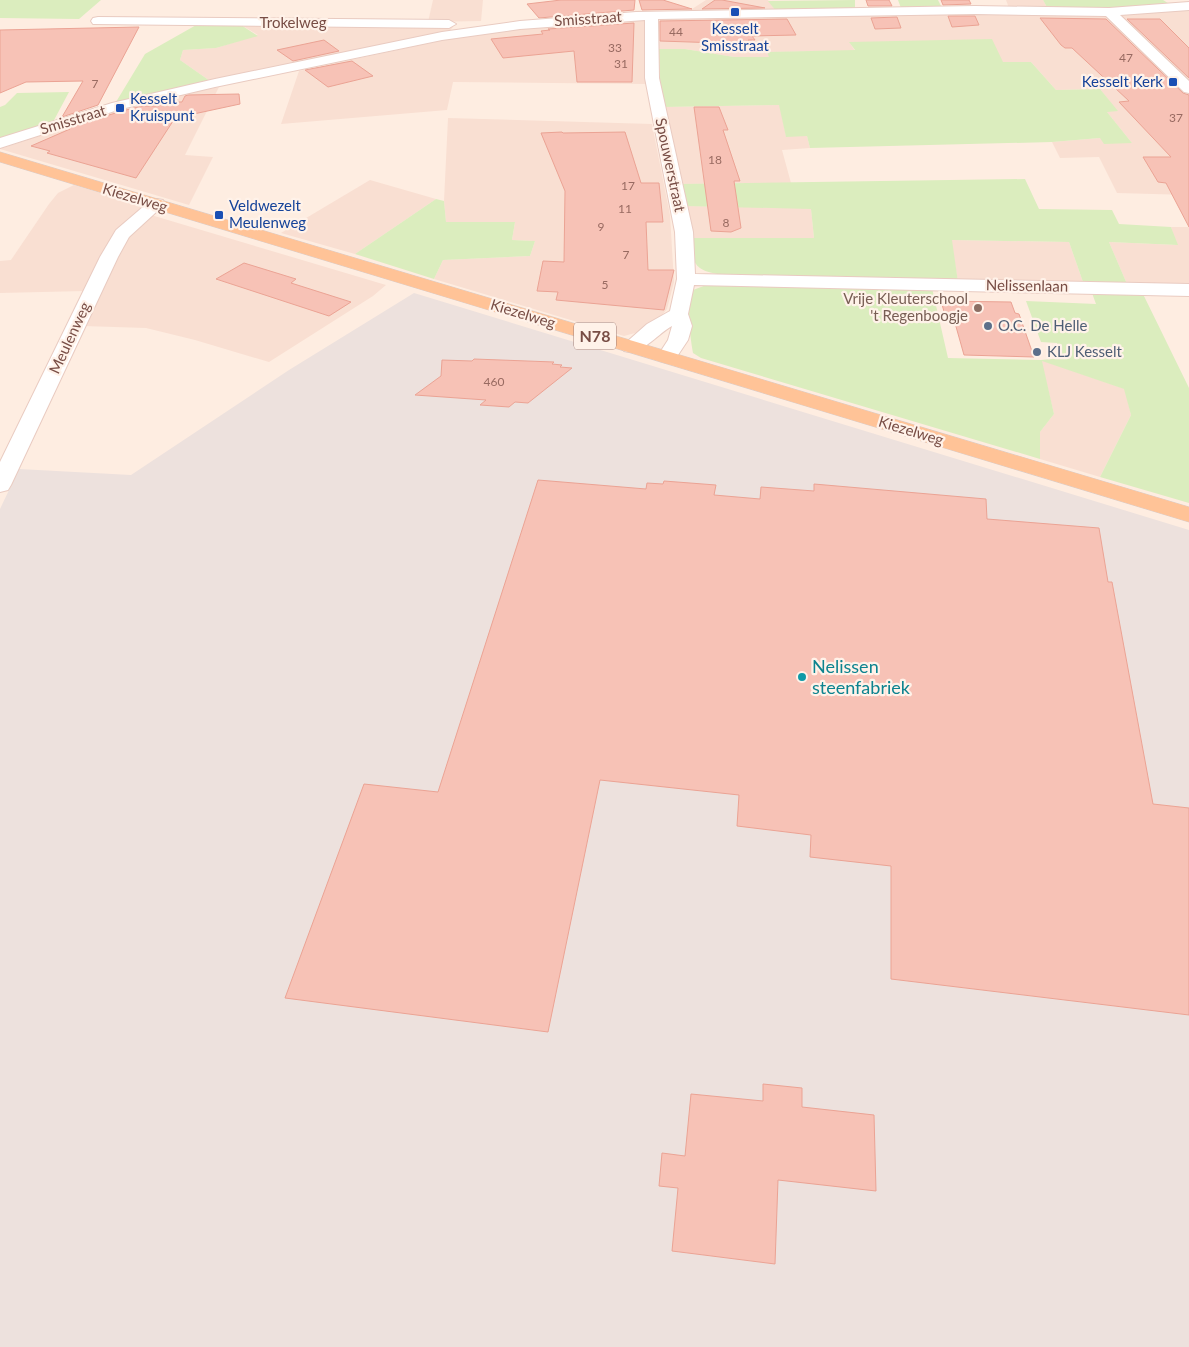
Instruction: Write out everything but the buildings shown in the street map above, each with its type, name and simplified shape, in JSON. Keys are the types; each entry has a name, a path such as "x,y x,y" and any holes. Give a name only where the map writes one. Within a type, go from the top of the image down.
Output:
{"main road":[{"name":"Kiezelweg","path":"0,157 1189,515"}],"street":[{"path":"679,15 694,3"},
{"path":"616,4 644,16"},
{"name":"Smisstraat","path":"0,143 135,102 272,71 433,38 487,29 644,16 975,10 1109,12 1189,6"},
{"path":"1109,12 1188,86"},
{"name":"Spouwerstraat","path":"644,16 652,78 684,232 686,279 679,314 682,326 678,340 667,358"},
{"name":"Trokelweg","path":"98,21 448,24 487,29"},
{"name":"Meulenweg","path":"0,485 109,257 122,234 157,204"},
{"name":"Nelissenlaan","path":"686,279 1189,290"},
{"path":"631,347 654,328 679,314"}],"shaded area":[{"path":"433,0 483,0 481,21 428,22"},
{"path":"706,0 768,0 776,11 692,11 692,9"},
{"path":"1006,0 1043,0 1048,9 1009,8"},
{"path":"1189,9 1189,82 1116,14"},
{"path":"930,13 1106,15 1189,96 1189,195 1117,193 1099,157 1060,158 1052,142 1100,138 1132,143 1106,111 1117,111 1100,89 1056,90 1031,62 1003,62 850,43 855,51 767,52 770,57 734,57 685,49 659,49 656,34 658,20 661,18"},
{"path":"647,19 645,84 453,82 447,110 281,124 299,71 463,36 524,26"},
{"path":"241,25 453,27 448,33 210,81 180,60 183,50 216,48 258,35"},
{"path":"219,87 185,155 213,157 189,205 0,149 136,104"},
{"path":"780,105 786,136 807,136 810,148 782,150 791,183 680,184 664,107"},
{"path":"448,118 652,124 670,215 674,282 667,309 659,319 635,333 624,336 434,279 443,260 530,256 535,241 512,240 515,222 446,222 444,201"},
{"path":"370,180 436,199 355,254 281,233"},
{"path":"74,185 131,202 142,208 85,291 0,293 0,261 11,260 58,193"},
{"path":"684,206 811,208 814,238 690,238"},
{"path":"151,215 386,285 373,296 269,362 146,328 83,326 125,239"},
{"path":"1171,227 1189,227 1189,285 1127,284 1109,242 1177,245"},
{"path":"951,240 1069,242 1083,282 958,282"},
{"path":"414,293 1189,530 1189,1347 0,1347 0,509 19,469 131,475 289,370"},
{"path":"1041,360 1125,389 1131,415 1100,477 1040,459 1040,432 1054,414"}],"green space":[{"path":"0,0 101,0 79,19 0,18"},
{"path":"855,0 855,9 776,11 768,1"},
{"path":"898,0 938,0 942,8 901,8"},
{"path":"1043,0 1163,0 1171,5 1101,9 1048,9"},
{"path":"198,24 241,25 258,36 216,48 183,50 180,60 210,81 116,102 145,54"},
{"path":"992,39 1003,62 1031,62 1056,90 1100,89 1118,111 1107,112 1132,143 1104,144 1100,138 1052,142 810,148 807,136 786,137 779,105 664,107 660,83 659,49 685,49 734,57 769,57 767,52 855,50 849,42"},
{"path":"69,92 53,122 0,139 0,107 5,105 17,93"},
{"path":"1025,179 1039,209 1112,210 1119,224 1171,227 1178,245 1109,242 1127,284 1083,282 1069,242 952,240 958,282 717,274 702,270 695,263 690,238 814,238 811,209 684,206 680,184"},
{"path":"436,199 444,201 446,222 515,222 512,240 535,241 530,256 443,260 434,279 355,254"},
{"path":"709,284 932,288 948,358 1041,360 1062,358 1063,356 1057,343 1041,342 1026,301 1096,304 1092,293 1143,294 1189,388 1189,503 1100,477 1131,415 1124,389 1042,361 1054,414 1040,432 1040,459 701,358 693,353 689,312 693,290"}],"place":[{"name":"Kesselt Smisstraat","path":"735,12"},
{"name":"Kesselt Kerk","path":"1173,82"},
{"name":"Kesselt Kruispunt","path":"120,108"},
{"name":"Veldwezelt Meulenweg","path":"219,215"},
{"name":"Vrije Kleuterschool 't Regenboogje","path":"978,308"},
{"name":"O.C. De Helle","path":"988,326"},
{"name":"KLJ Kesselt","path":"1037,352"},
{"name":"Nelissen steenfabriek","path":"802,677"}]}
